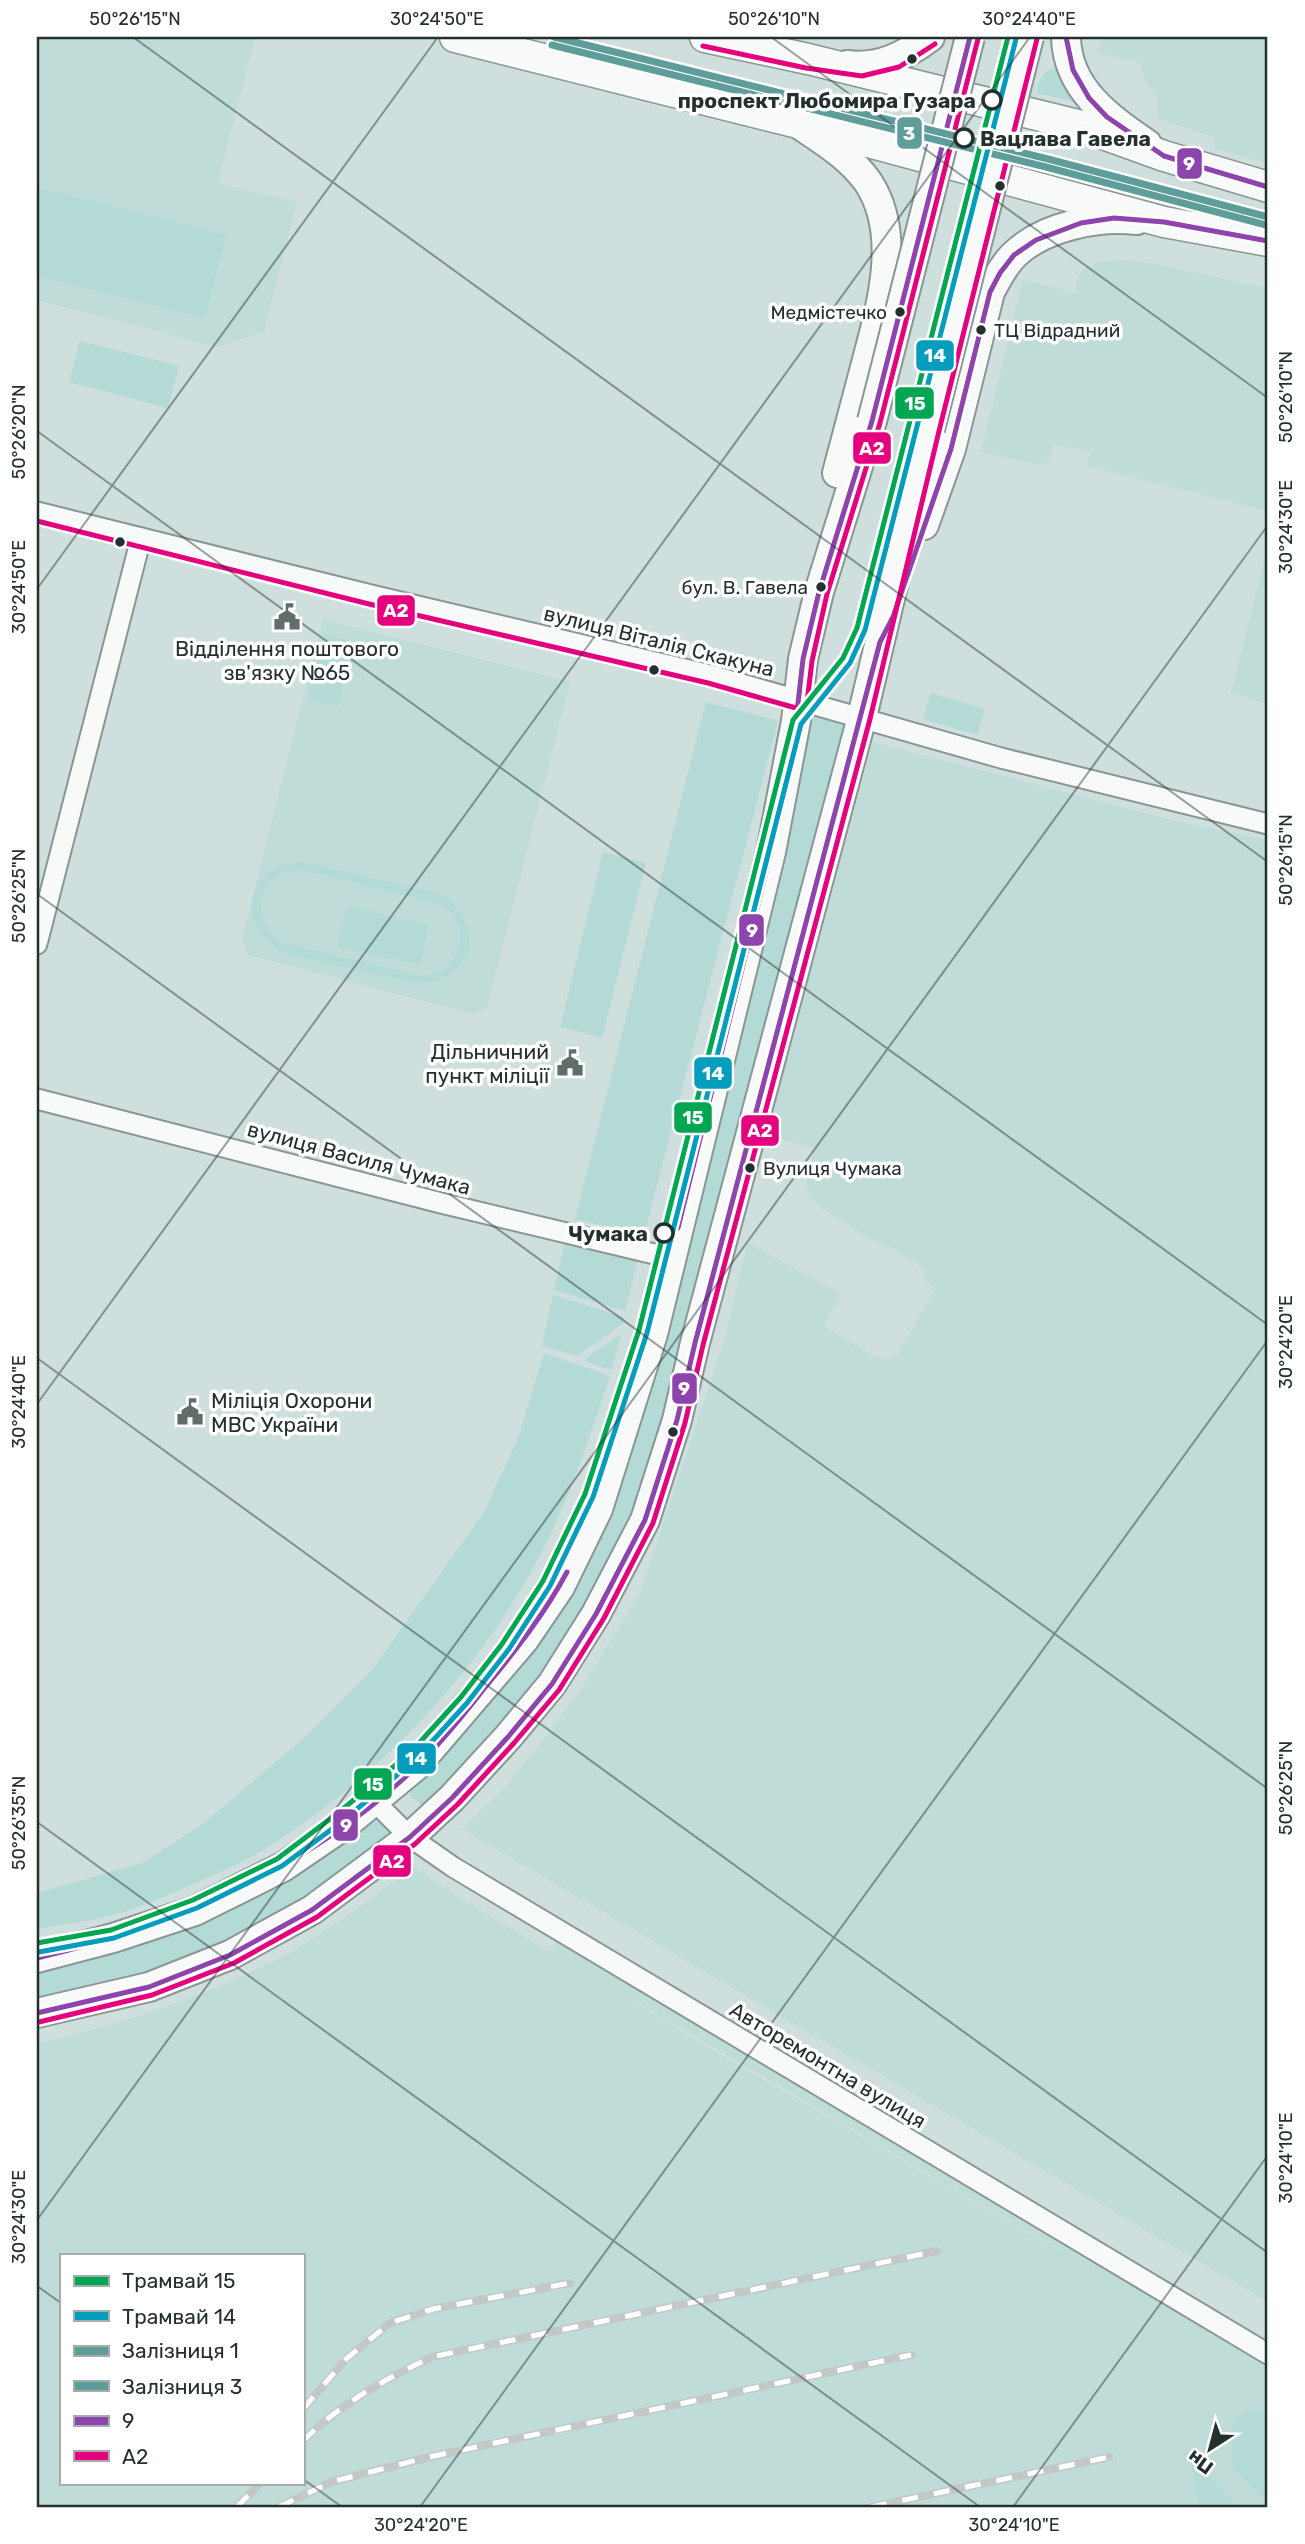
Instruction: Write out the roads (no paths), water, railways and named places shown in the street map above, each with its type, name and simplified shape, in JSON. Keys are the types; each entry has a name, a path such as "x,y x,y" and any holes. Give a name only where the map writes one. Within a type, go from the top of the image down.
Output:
{"main road":[{"path":"455,37 798,123 1164,222 1268,242"},
{"path":"705,37 808,59 1078,125 1164,156 1268,187"},
{"path":"808,59 862,67 878,65 915,49 930,37"},
{"path":"818,592 872,421 970,37"},
{"path":"37,2013 149,1987 230,1955 312,1910 410,1838 461,1788 552,1684 596,1614 645,1520 677,1420 862,718 930,429 1029,37"},
{"path":"1066,37 1073,70 1089,98 1107,117 1164,156"},
{"path":"37,1958 113,1938 216,1902 283,1867 375,1802 416,1766 524,1640 560,1587 598,1509 653,1334 771,852 836,476 881,305 887,248 882,217 869,184 852,162 798,123"},
{"path":"880,642 893,617 951,449 990,292 1000,273 1014,255 1037,240 1081,223 1114,218 1164,222"}],"street":[{"name":"вулиця Віталія Скакуна","path":"37,512 710,675 1001,758 1268,824"},
{"path":"37,944 141,538"},
{"name":"вулиця Василя Чумака","path":"37,1099 453,1206 671,1258"},
{"name":"Авторемонтна вулиця","path":"375,1802 410,1838 453,1867 1268,2354"}],"railway":[{"path":"304,2440 332,2415 364,2393 432,2357 937,2251"},
{"path":"304,2408 346,2359 390,2323 433,2309 570,2283"},
{"path":"279,2507 331,2482 429,2457 911,2355"},
{"path":"871,2507 1109,2457"},
{"path":"237,2507 259,2484"}],"tram line":[{"name":"15","path":"37,1943 111,1930 193,1900 277,1859 410,1753 461,1697 502,1644 543,1581 585,1494 639,1330 793,720 843,658 857,628 1008,37"},
{"name":"14","path":"39,1952 114,1938 197,1908 282,1866 344,1820 416,1759 467,1703 509,1649 550,1586 593,1497 647,1333 801,724 850,663 865,630 1016,39"}],"rail line":[{"name":"1","path":"554,37 1048,159 1268,217"},
{"name":"3","path":"552,45 1046,167 1266,225"}],"place":[{"name":"проспект Любомира Гузара","path":"992,100"},
{"name":"Вацлава Гавела","path":"964,138"},
{"name":"Медмістечко","path":"900,312"},
{"name":"ТЦ Відрадний","path":"981,330"},
{"name":"бул. В. Гавела","path":"821,587"},
{"name":"Відділення поштового зв'язку №65","path":"287,617"},
{"name":"Дільничний пункт міліції","path":"570,1063"},
{"name":"Вулиця Чумака","path":"750,1168"},
{"name":"Чумака","path":"664,1233"},
{"name":"Міліція Охорони МВС України","path":"190,1412"}]}
